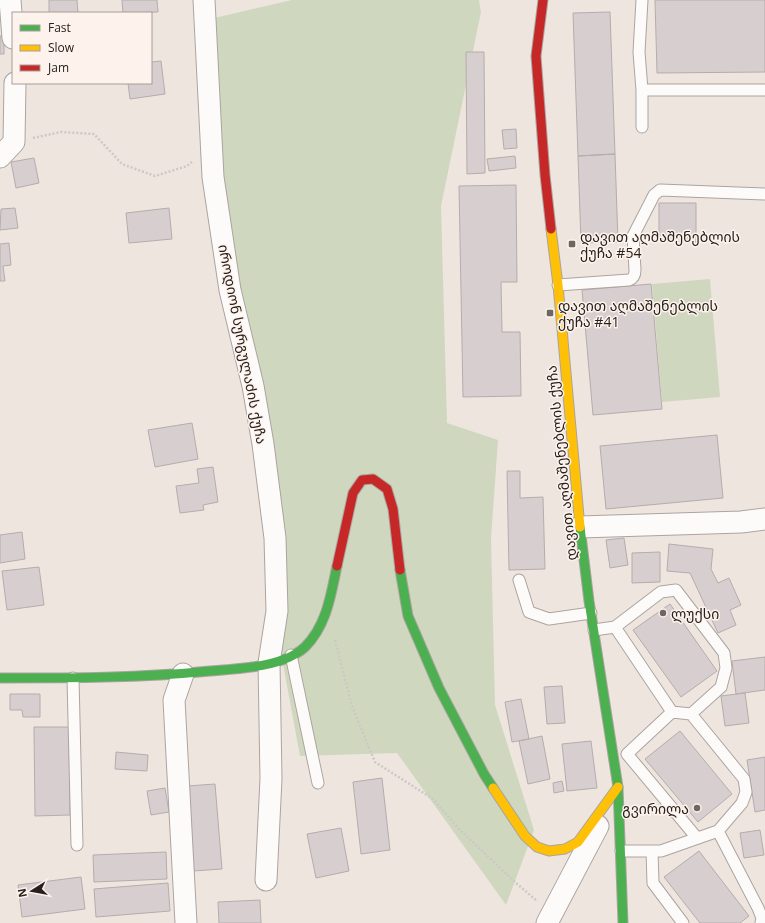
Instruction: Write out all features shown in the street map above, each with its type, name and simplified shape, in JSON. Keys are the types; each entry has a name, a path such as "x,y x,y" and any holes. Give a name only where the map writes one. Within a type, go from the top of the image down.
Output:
{"street":[{"name":"იროდიონ სურგულაძის ქუჩა","path":"204,0 213,177 230,290 257,408 276,538 277,611 269,663 271,778 266,880"},
{"name":"დავით აღმაშენებლის ქუჩა","path":"542,0 536,56 545,175 558,285 580,527 591,613 618,787 623,923"},
{"path":"6,1 12,33"},
{"path":"7,149 15,84"},
{"path":"0,678 73,678 183,674 245,668 285,659 305,646 320,627 327,610 353,493 362,480 373,479 387,489 393,509 401,575 408,616 439,688 484,774 525,836 537,848 549,851 565,849 578,842 618,787"},
{"path":"580,527 740,522 765,519"},
{"path":"183,674 174,700 186,923"},
{"path":"551,915 618,787"}],"lane":[{"path":"642,0 638,52 642,90 642,127"},
{"path":"642,90 765,90"},
{"path":"558,285 629,280 633,278 635,275 633,236 654,195 660,190 765,194"},
{"path":"519,580 528,612 549,619 591,613"},
{"path":"594,630 615,627 661,592 676,590 724,653 726,668 722,687 691,714"},
{"path":"615,627 672,712"},
{"path":"291,655 318,783"},
{"path":"73,678 77,846"},
{"path":"613,755 627,754 672,712 691,714 744,779 746,792 742,803 718,831 661,851 621,851"},
{"path":"627,754 697,838"},
{"path":"718,831 758,908 762,918 761,923"},
{"path":"652,851 653,883 683,923"}],"path":[{"path":"7,149 61,132 94,134 122,164 155,176 187,166 212,151"},
{"path":"335,640 352,706 374,762 433,799 459,829 551,915"}],"green space":[{"path":"292,0 479,0 481,12 441,206 447,423 498,440 491,539 495,705 534,830 506,905 397,753 300,756 278,637 282,557 213,174 210,19"},
{"path":"710,279 720,397 662,402 652,284"}],"building":[{"path":"49,0 77,0 78,12 49,12"},
{"path":"122,0 157,0 158,12 123,12"},
{"path":"655,0 765,0 765,72 657,73"},
{"path":"610,12 615,154 578,156 573,13"},
{"path":"0,36 4,36 4,54 0,54"},
{"path":"466,52 484,52 485,173 467,174"},
{"path":"161,61 165,94 130,99 128,84 152,84 152,62"},
{"path":"516,129 517,148 504,149 502,130"},
{"path":"615,154 618,242 581,243 578,156"},
{"path":"515,156 516,168 489,171 487,159"},
{"path":"34,158 39,183 16,188 11,162"},
{"path":"516,185 517,282 501,282 502,332 520,332 521,396 463,397 459,186"},
{"path":"659,203 696,203 696,242 659,241"},
{"path":"15,208 18,228 0,230 1,209"},
{"path":"169,208 172,239 129,243 126,213"},
{"path":"9,243 11,265 3,266 5,281 0,281 0,244"},
{"path":"651,284 662,409 593,415 582,290"},
{"path":"192,423 198,459 155,467 148,430"},
{"path":"717,435 723,498 606,509 600,446"},
{"path":"213,467 218,502 203,505 204,510 180,513 176,486 199,483 197,469"},
{"path":"507,471 520,471 520,498 543,497 545,569 509,570"},
{"path":"22,532 25,559 0,563 0,535"},
{"path":"624,538 628,565 610,568 606,540"},
{"path":"669,544 713,549 711,569 718,583 729,578 741,605 730,610 736,625 718,633 690,573 667,571"},
{"path":"660,552 660,582 632,583 632,553"},
{"path":"39,567 44,605 7,610 2,571"},
{"path":"670,604 717,671 681,697 633,630"},
{"path":"765,657 765,690 736,694 732,661"},
{"path":"562,686 565,723 547,724 544,687"},
{"path":"745,693 749,723 725,726 721,696"},
{"path":"10,694 40,694 40,717 23,717 22,710 10,710"},
{"path":"521,699 529,739 512,742 505,702"},
{"path":"34,727 69,727 70,815 35,816"},
{"path":"680,731 732,794 698,822 645,759"},
{"path":"542,736 550,779 528,784 519,741"},
{"path":"591,741 597,788 567,791 562,744"},
{"path":"116,752 148,755 147,771 115,769"},
{"path":"765,757 765,810 755,812 747,760"},
{"path":"382,778 390,850 361,854 353,782"},
{"path":"562,781 564,791 554,793 553,783"},
{"path":"215,784 222,869 193,871 187,786"},
{"path":"165,788 169,812 151,815 147,791"},
{"path":"341,828 349,871 316,878 307,834"},
{"path":"760,830 764,855 744,858 740,833"},
{"path":"699,851 749,916 740,923 700,923 664,877"},
{"path":"166,852 167,879 94,882 93,855"},
{"path":"81,877 85,909 22,917 18,885"},
{"path":"168,883 170,911 96,917 94,889"},
{"path":"260,900 261,923 219,923 218,902"}],"traffic: fast":[{"path":"580,527 589,601 618,787 623,923"},
{"path":"0,678 79,678 158,675 238,669 276,662 290,657 303,649 318,629 327,609 337,566"},
{"path":"400,570 408,616 439,688 484,774 493,788"}],"traffic: slow":[{"path":"551,229 558,285 580,527"},
{"path":"493,788 525,836 537,847 549,851 565,849 578,842 618,787"}],"traffic: jam":[{"path":"543,0 536,56 545,175 551,229"},
{"path":"337,566 353,493 362,480 373,479 387,489 393,509 400,570"}],"place":[{"name":"დავით აღმაშენებლის ქუჩა #54","path":"572,244"},
{"name":"დავით აღმაშენებლის ქუჩა #41","path":"550,313"},
{"name":"ლუქსი","path":"663,613"},
{"name":"გვირილა","path":"697,808"}]}
